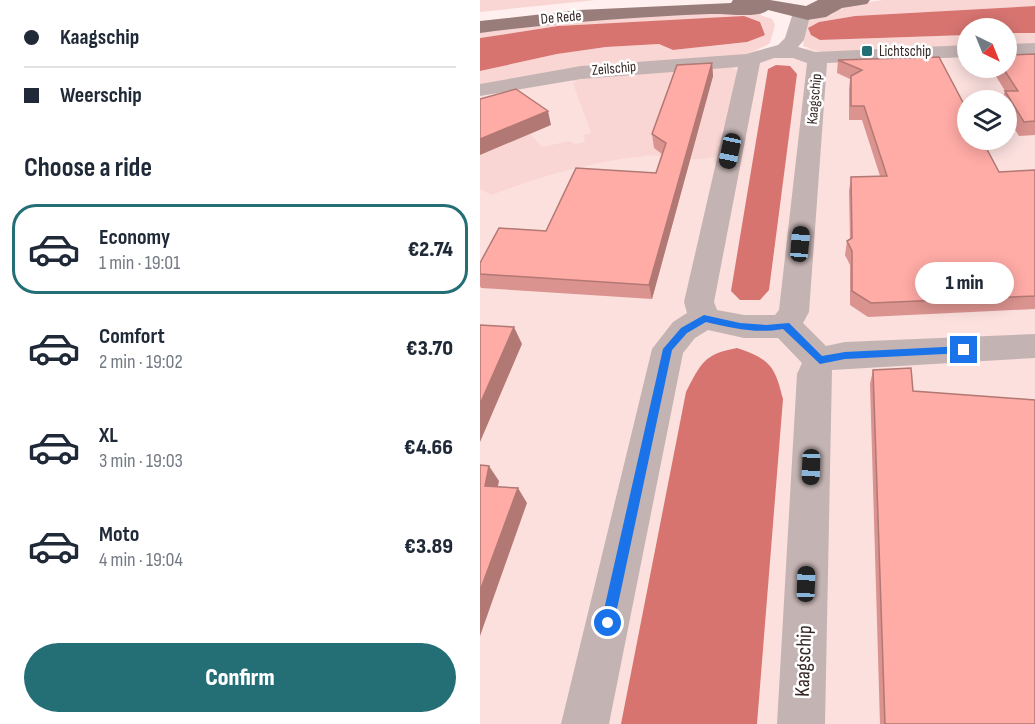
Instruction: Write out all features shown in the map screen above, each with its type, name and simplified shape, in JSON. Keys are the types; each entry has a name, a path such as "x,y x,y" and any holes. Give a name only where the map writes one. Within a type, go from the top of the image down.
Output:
{"main road":[{"name":"De Rede","path":"480,16 581,4 655,0"},
{"path":"757,4 780,15 820,13 832,1 861,0"},
{"name":"De Rede","path":"480,27 579,15 757,4"},
{"path":"757,4 802,14"}],"street":[{"path":"794,52 794,40 802,14"},
{"name":"Kaagschip","path":"780,15 779,40 794,52 817,61 794,312 785,325"},
{"path":"1017,50 1035,49"},
{"path":"704,318 699,302 750,60 768,52 957,51"},
{"name":"Zeilschip","path":"480,90 534,77 605,68 750,60"},
{"path":"585,724 668,349 684,330 704,318 740,327 766,329 785,325 820,360 845,355 1035,346"},
{"name":"Kaagschip","path":"801,724 814,374 820,360"}],"shaded area":[{"path":"480,0 596,0 480,12"},
{"path":"883,0 1035,0 1035,6 855,16 819,22 820,40 957,35 957,48 824,53 803,46 808,21 834,14 831,12 854,4"},
{"path":"1035,6 1035,33 1017,33 1017,18 957,18 957,35 820,40 811,35 808,28 819,22 855,16"},
{"path":"735,10 762,13 760,15 772,19 775,25 770,43 755,51 736,56 715,59 607,63 480,87 480,71 557,54 606,47 659,44 673,50 747,42 744,17 558,26 480,38 480,31 510,26"},
{"path":"744,16 760,22 765,35 747,42 673,50 659,44 606,47 557,54 480,71 480,38 558,26"},
{"path":"1035,30 1035,724 480,724 480,80 524,66 731,51 854,47 957,38 957,78 1017,78 1017,54"},
{"path":"1017,33 1035,33 1035,46 1017,47"},
{"path":"776,65 790,66 797,74 769,290 760,300 740,300 731,291 768,69"},
{"path":"730,67 739,72 728,129 722,129 717,146 723,146 722,154 703,159 644,156 566,171 491,195 480,189 480,155 530,134 542,147 570,141 575,144 585,142 583,135 591,133 573,83 579,81 572,81 585,74"},
{"path":"737,348 757,356 769,365 774,371 783,399 757,724 621,724 686,392 705,361 717,353"}],"building":[{"path":"1035,54 1035,121 1024,122 1017,111 1018,91 1010,78 1017,78 1017,55"},
{"path":"939,57 957,91 957,150 987,150 999,172 1035,170 1035,296 871,303 852,291 852,251 847,241 852,238 851,177 887,176 864,106 851,106 851,76 862,70 838,60"},
{"path":"712,63 649,285 480,274 480,263 499,228 546,231 576,168 656,173 666,143 652,134 677,65"},
{"path":"516,89 548,111 480,139 480,99"},
{"path":"480,325 514,327 480,404"},
{"path":"911,368 913,391 1035,400 1035,724 885,724 873,370"},
{"path":"480,465 489,466 485,486 518,488 480,591"}],"place":[{"name":"Lichtschip","path":"867,51"}],"route":[{"path":"608,623 668,349 684,330 704,318 740,327 766,329 785,325 820,360 845,355 964,350"}]}
